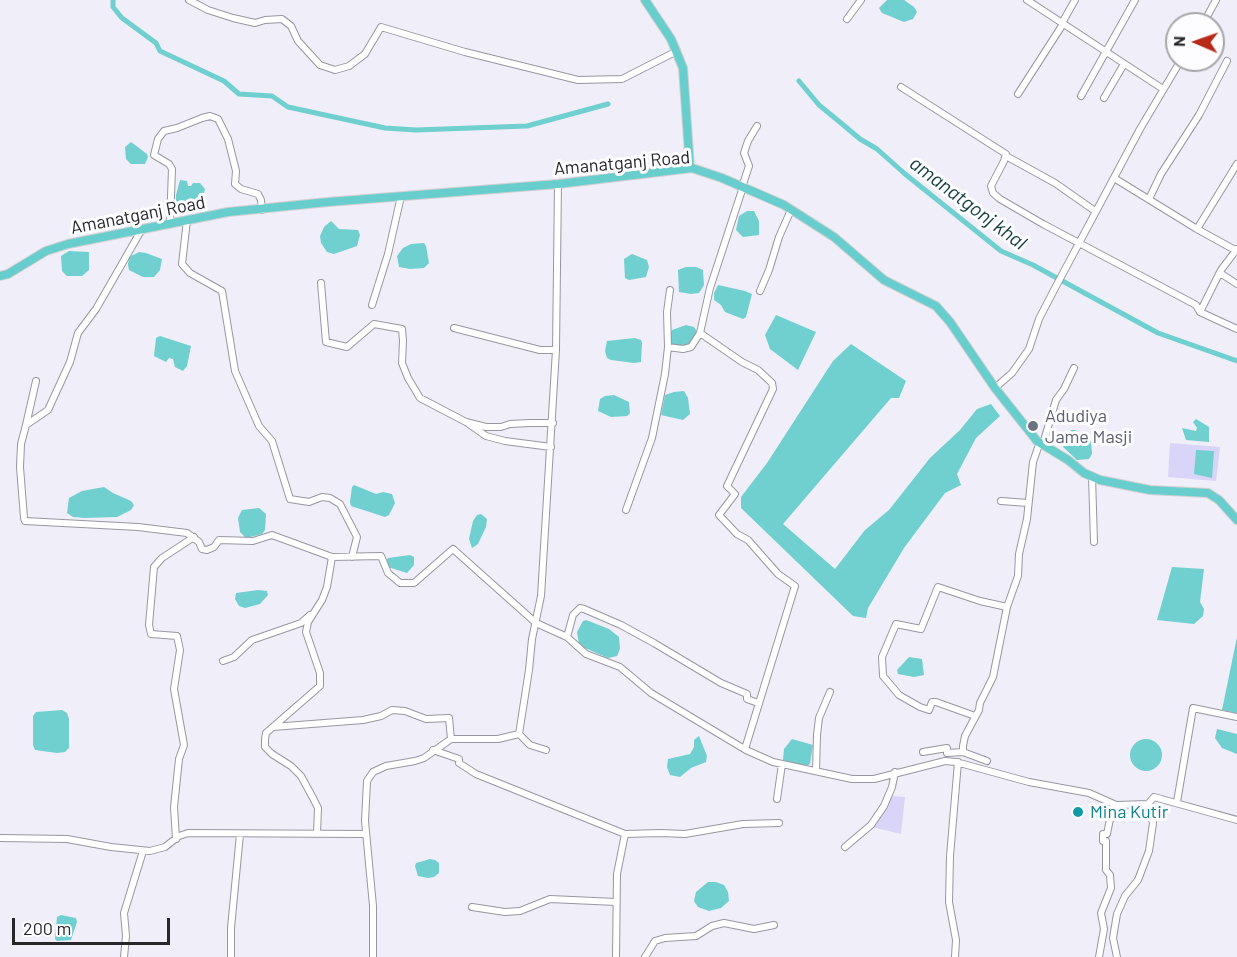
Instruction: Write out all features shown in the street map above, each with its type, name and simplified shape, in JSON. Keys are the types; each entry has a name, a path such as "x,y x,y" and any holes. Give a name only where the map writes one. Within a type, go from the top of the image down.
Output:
{"main road":[{"path":"645,0 664,26 683,68 690,168"},
{"name":"Amanatganj Road","path":"0,276 8,274 46,251 68,244 228,212 558,184 690,168 764,195 791,210 834,237 884,280 936,306 950,322 995,388 1042,443 1084,473 1100,480 1150,490 1208,493 1219,500 1237,520"}],"street":[{"path":"189,0 208,10 255,23 282,19 291,26 298,41 320,65 335,70 349,66 365,54 381,27 456,50 578,80 622,79 677,51"},
{"path":"847,19 861,0"},
{"path":"1027,0 1036,2 1063,23 1163,89"},
{"path":"1018,94 1075,0"},
{"path":"1081,96 1135,0"},
{"path":"1149,199 1166,166 1199,115 1227,61"},
{"path":"1104,98 1124,64"},
{"path":"995,388 1022,361 1054,290 1095,211 1174,72"},
{"path":"901,87 998,148 1006,156 1055,183 1095,211"},
{"path":"170,224 172,169 169,164 154,155 158,139 164,131 210,116 218,119 228,139 236,171 235,184 241,189 258,194 262,210"},
{"path":"668,347 683,349 691,347 700,333 710,288 749,166 744,153 747,141 757,126"},
{"path":"1006,156 991,186 993,193 1000,199 1196,305 1200,312 1237,329"},
{"path":"1197,229 1237,164"},
{"path":"1114,178 1236,250 1220,273 1200,312"},
{"path":"519,734 532,639 541,596 553,423 558,184"},
{"path":"372,305 388,254 401,196"},
{"path":"760,291 769,270 778,237 791,210"},
{"path":"187,220 182,264 190,273 222,291 235,370 259,426 272,441 290,500 309,502 322,497 330,498 340,504 357,537 352,557"},
{"path":"26,425 48,410 70,362 78,333 96,309 142,229"},
{"path":"1220,273 1237,284"},
{"path":"321,283 326,342 347,347 375,324 402,329 402,363 420,398 466,422 486,436 551,447"},
{"path":"626,510 651,438 665,374 670,290"},
{"path":"454,328 540,350 556,350"},
{"path":"700,333 758,370 772,383 773,389 727,486 735,494 719,515 737,534 748,540 778,574 795,586 745,749"},
{"path":"963,752 965,736 993,676 1007,607 1018,576 1019,554 1024,535 1033,462 1042,443 1056,400 1074,368"},
{"path":"36,381 21,444 22,508 26,521 187,532 194,537 202,549 207,550 214,547 219,540 253,541 272,535 332,557 381,556 388,573 400,583 414,583 453,549 536,623 567,638 586,654 620,667 651,693 745,749 773,762 852,778 874,779 945,761 958,762 1029,782 1089,793 1113,804 1148,804 1154,797 1237,820"},
{"path":"466,422 501,428 530,423 553,423"},
{"path":"1092,476 1094,542"},
{"path":"1001,501 1028,503"},
{"path":"176,839 174,807 179,759 184,744 174,689 180,650 177,636 151,634 148,625 154,567 162,558 194,537"},
{"path":"317,834 318,808 302,776 265,747 266,733 320,686 320,673 306,632 308,622 327,587 332,557"},
{"path":"975,716 936,702 933,702 929,710 907,699 885,681 882,657 896,624 921,629 938,586 980,601 1007,607"},
{"path":"567,638 573,615 580,608 584,609 621,625 721,683 747,694 747,699 758,703"},
{"path":"223,661 234,657 252,640 301,623 315,611"},
{"path":"816,771 816,735 819,718 830,692"},
{"path":"1177,802 1192,708 1237,717"},
{"path":"272,728 363,720 381,716 392,710 405,711 426,719 449,718 451,739"},
{"path":"373,957 373,906 366,834 367,781 373,772 386,766 424,758 451,739 498,739 519,734"},
{"path":"519,734 530,745 546,750"},
{"path":"923,752 947,748 947,753 963,752 987,761"},
{"path":"433,750 459,759 459,763 476,774 625,834 685,834 743,824 778,823"},
{"path":"955,957 956,940 949,890 958,762"},
{"path":"777,799 782,764"},
{"path":"845,847 871,825 884,806 895,772"},
{"path":"1099,957 1104,929 1101,913 1111,888 1110,875 1106,870 1106,841 1102,841 1103,834 1107,834 1113,804"},
{"path":"1117,957 1113,938 1117,914 1125,896 1138,880 1149,851 1153,823 1148,804"},
{"path":"0,838 68,839 143,851 157,850 188,834 366,834"},
{"path":"231,957 231,928 240,834"},
{"path":"616,957 617,874 625,834"},
{"path":"124,957 126,936 124,913 143,851"},
{"path":"472,907 505,912 520,911 550,899 616,902"},
{"path":"645,957 655,941 696,936 712,926 724,923 754,929 774,925"}],"shaded area":[{"path":"887,0 904,0 917,12 913,19 904,22 882,13 879,8"},
{"path":"131,142 147,154 145,164 131,164 126,159 125,147"},
{"path":"180,180 187,181 188,186 200,183 205,189 204,193 187,206 179,207 176,195"},
{"path":"747,211 754,211 759,221 759,235 743,237 736,230 739,216"},
{"path":"331,221 339,229 358,230 360,235 357,246 334,254 327,252 321,243 320,236 324,227"},
{"path":"424,243 429,263 424,268 399,267 397,256 403,248 411,244"},
{"path":"69,251 89,252 89,270 82,276 67,276 62,271 61,256"},
{"path":"139,252 162,259 160,270 154,277 143,277 129,270 129,257"},
{"path":"632,254 647,260 649,267 646,277 629,280 625,278 624,259"},
{"path":"686,267 703,270 704,285 699,293 679,292 678,270"},
{"path":"718,285 752,294 746,317 743,319 725,312 714,300 714,293"},
{"path":"776,315 816,332 798,370 770,349 765,335"},
{"path":"686,325 694,327 697,332 694,342 685,347 672,346 670,335 672,330"},
{"path":"160,336 191,346 187,366 183,371 175,367 173,359 169,358 166,362 154,356 156,338"},
{"path":"635,338 641,340 642,343 641,362 634,363 607,358 605,351 607,341"},
{"path":"851,344 906,381 899,398 891,398 783,524 835,569 865,530 889,510 930,458 960,430 977,409 991,404 1000,416 976,438 957,474 961,485 945,493 904,548 868,608 866,618 853,616 741,508 741,497 767,463 833,361"},
{"path":"684,391 688,398 690,414 683,420 661,415 665,395"},
{"path":"614,395 629,402 630,413 627,416 611,417 598,411 600,399"},
{"path":"1196,419 1209,427 1209,442 1186,440 1182,428 1196,431 1197,428 1193,422"},
{"path":"1071,430 1091,440 1092,454 1089,459 1077,460 1063,447"},
{"path":"1170,443 1220,447 1216,481 1168,477"},
{"path":"1196,450 1214,451 1212,478 1194,474"},
{"path":"354,485 376,494 383,492 392,494 395,503 389,515 385,517 351,506"},
{"path":"104,487 131,501 134,505 131,510 117,517 85,518 73,517 67,513 69,498 82,491"},
{"path":"259,508 266,514 265,530 262,534 246,538 240,532 238,518 242,510"},
{"path":"481,514 487,519 486,527 478,544 472,548 469,539 473,521 477,515"},
{"path":"410,555 414,557 414,565 407,573 388,567 386,560 388,558"},
{"path":"1172,567 1204,569 1200,602 1204,609 1203,616 1194,624 1157,620"},
{"path":"267,591 268,595 260,604 245,608 239,606 235,599 236,593"},
{"path":"586,620 609,629 619,637 620,649 617,656 608,658 579,644 577,632"},
{"path":"1237,637 1237,713 1222,710"},
{"path":"909,657 922,659 924,675 914,677 898,674 897,670"},
{"path":"62,710 67,713 69,719 69,748 65,752 57,753 35,750 33,716 36,712"},
{"path":"1217,729 1237,734 1237,754 1222,748 1215,738"},
{"path":"699,736 707,756 706,762 691,768 680,777 670,775 667,767 668,759 690,754 694,747 694,740"},
{"path":"792,739 813,745 810,764 798,765 783,760 784,749"},
{"path":"1146,739 1157,744 1162,755 1157,766 1146,771 1135,766 1130,755 1135,744"},
{"path":"892,796 905,797 901,834 872,827"},
{"path":"430,859 439,863 439,873 428,878 418,876 416,863"},
{"path":"708,882 724,885 728,892 729,901 721,908 709,911 698,907 694,901 696,892"},
{"path":"61,915 76,918 77,922 71,940 57,941 55,939 57,917"}],"waterway":[{"path":"113,0 113,7 122,18 156,43 160,51 224,81 239,94 272,96 288,107 385,128 416,130 527,126 608,104"},
{"name":"amanatgonj khal","path":"799,81 819,105 860,139 877,149 1001,251 1033,265 1158,333 1237,361"}],"place":[{"name":"Adudiya Jame Masji","path":"1033,426"},
{"name":"Mina Kutir","path":"1078,812"}]}
